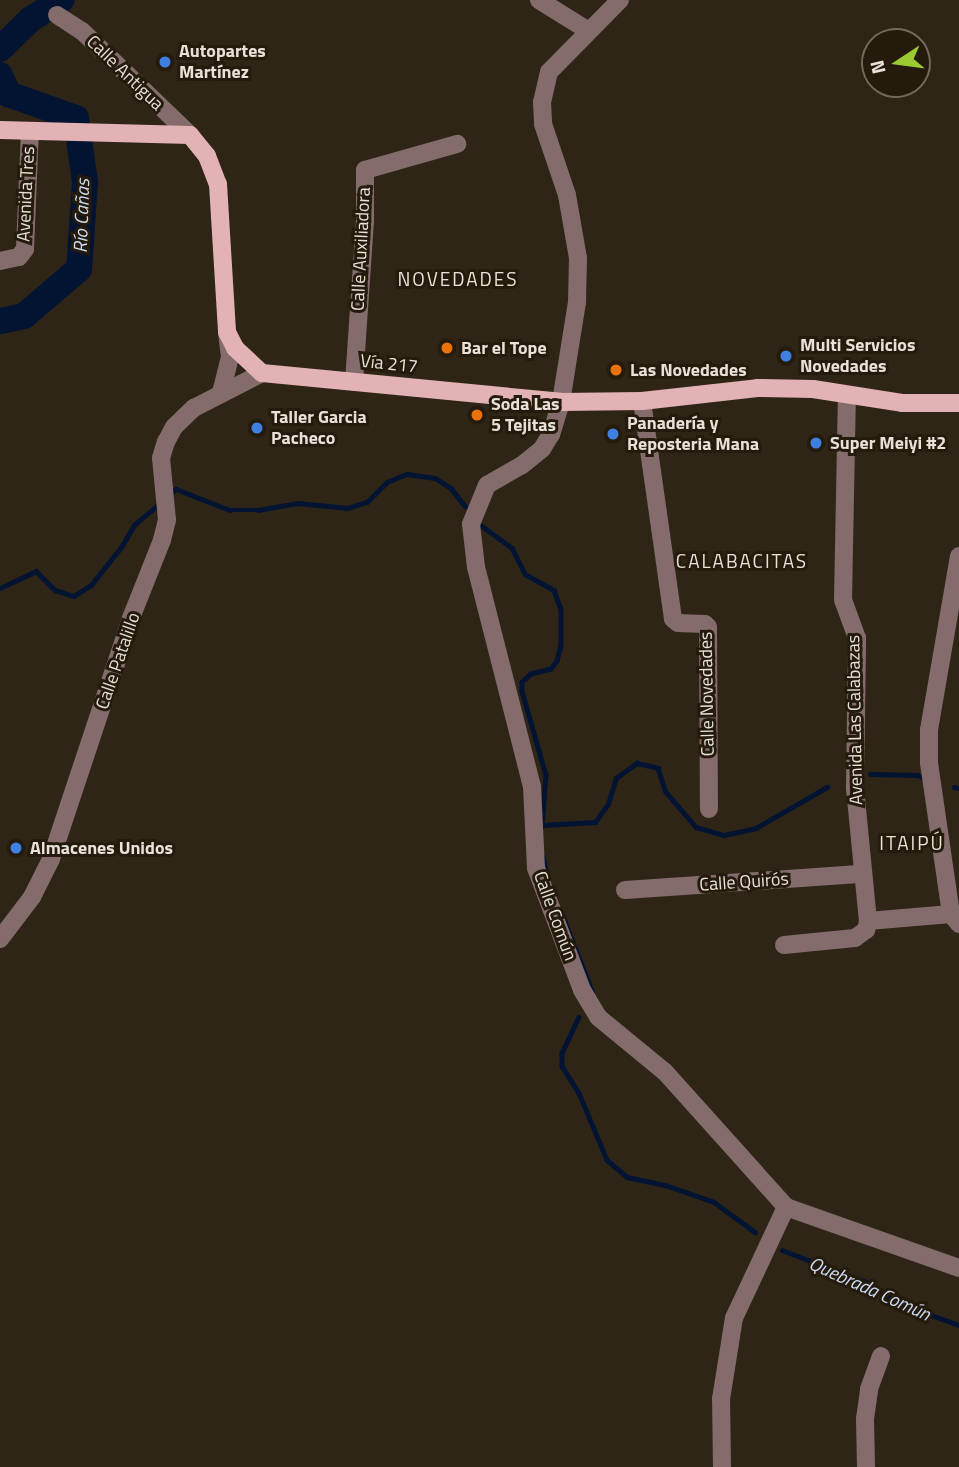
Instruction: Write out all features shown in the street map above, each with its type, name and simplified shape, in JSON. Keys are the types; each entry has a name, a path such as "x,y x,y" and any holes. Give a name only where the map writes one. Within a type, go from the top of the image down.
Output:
{"main road":[{"path":"0,130 190,135 207,156 218,184 227,332 235,348 262,373"},
{"name":"Vía 217","path":"262,373 561,402 642,401 757,388 813,389 914,403 959,403"}],"street":[{"path":"540,0 587,30"},
{"name":"Calle Común","path":"620,0 587,30 549,72 542,102 543,124 567,195 579,258 577,302 561,402 551,434 542,449 522,465 487,485 471,524 470,536 532,786 537,868 582,990 598,1017 665,1072 786,1207 959,1268"},
{"name":"Calle Antigua","path":"57,15 90,38 190,135"},
{"name":"Avenida Tres","path":"0,261 19,257 25,249 30,131"},
{"name":"Calle Auxiliadora","path":"354,382 365,219 365,170 457,144"},
{"path":"221,393 229,370 227,332"},
{"name":"Calle Patalillo","path":"0,939 32,897 51,859 167,520 161,458 174,426 194,408 262,373"},
{"name":"Avenida Las Calabazas","path":"847,395 843,600 857,638 855,788 868,921"},
{"name":"Calle Novedades","path":"642,401 674,619 678,623 705,624 708,627 709,809"},
{"path":"784,945 855,938 866,930 868,921 955,918 929,763 929,730 959,556"},
{"name":"Calle Quirós","path":"625,890 863,874"},
{"path":"722,1467 721,1399 734,1318 786,1207"},
{"path":"866,1467 865,1419 869,1389 881,1356"}],"waterway":[{"name":"Río Cañas","path":"0,49 31,19 61,0"},
{"name":"Río Cañas","path":"0,75 8,94 76,118 85,182 79,269 24,316 0,321"},
{"path":"169,495 176,489 230,510 258,510 298,503 348,508 367,502 387,482 407,474 435,478 451,488 465,506"},
{"path":"0,588 36,571 55,590 74,596 91,585 122,546 134,525 160,503"},
{"path":"482,526 512,548 525,574 554,590 561,609 561,645 557,661 551,669 531,674 522,682 522,691 546,775 542,827"},
{"path":"542,825 595,822 608,804 616,778 637,763 658,768 666,792 696,827 724,835 756,828 827,787"},
{"path":"870,774 917,775 928,779"},
{"path":"954,787 959,788"},
{"name":"Quebrada Común","path":"543,856 547,875"},
{"name":"Quebrada Común","path":"561,911 592,991"},
{"name":"Quebrada Común","path":"579,1017 562,1053 562,1066 579,1093 607,1160 627,1177 665,1185 714,1202 755,1232"},
{"name":"Quebrada Común","path":"782,1250 869,1283 895,1302 959,1325"}],"place":[{"name":"Autopartes Martínez","path":"165,62"},
{"name":"Bar el Tope","path":"447,348"},
{"name":"Multi Servicios Novedades","path":"786,356"},
{"name":"Las Novedades","path":"616,370"},
{"name":"Soda Las 5 Tejitas","path":"477,415"},
{"name":"Taller Garcia Pacheco","path":"257,428"},
{"name":"Panadería y Reposteria Mana","path":"613,434"},
{"name":"Super Meiyi #2","path":"816,443"},
{"name":"Almacenes Unidos","path":"16,848"}],"district":[{"name":"NOVEDADES","path":"458,279"},
{"name":"CALABACITAS","path":"742,561"},
{"name":"ITAIPÚ","path":"912,843"}]}
